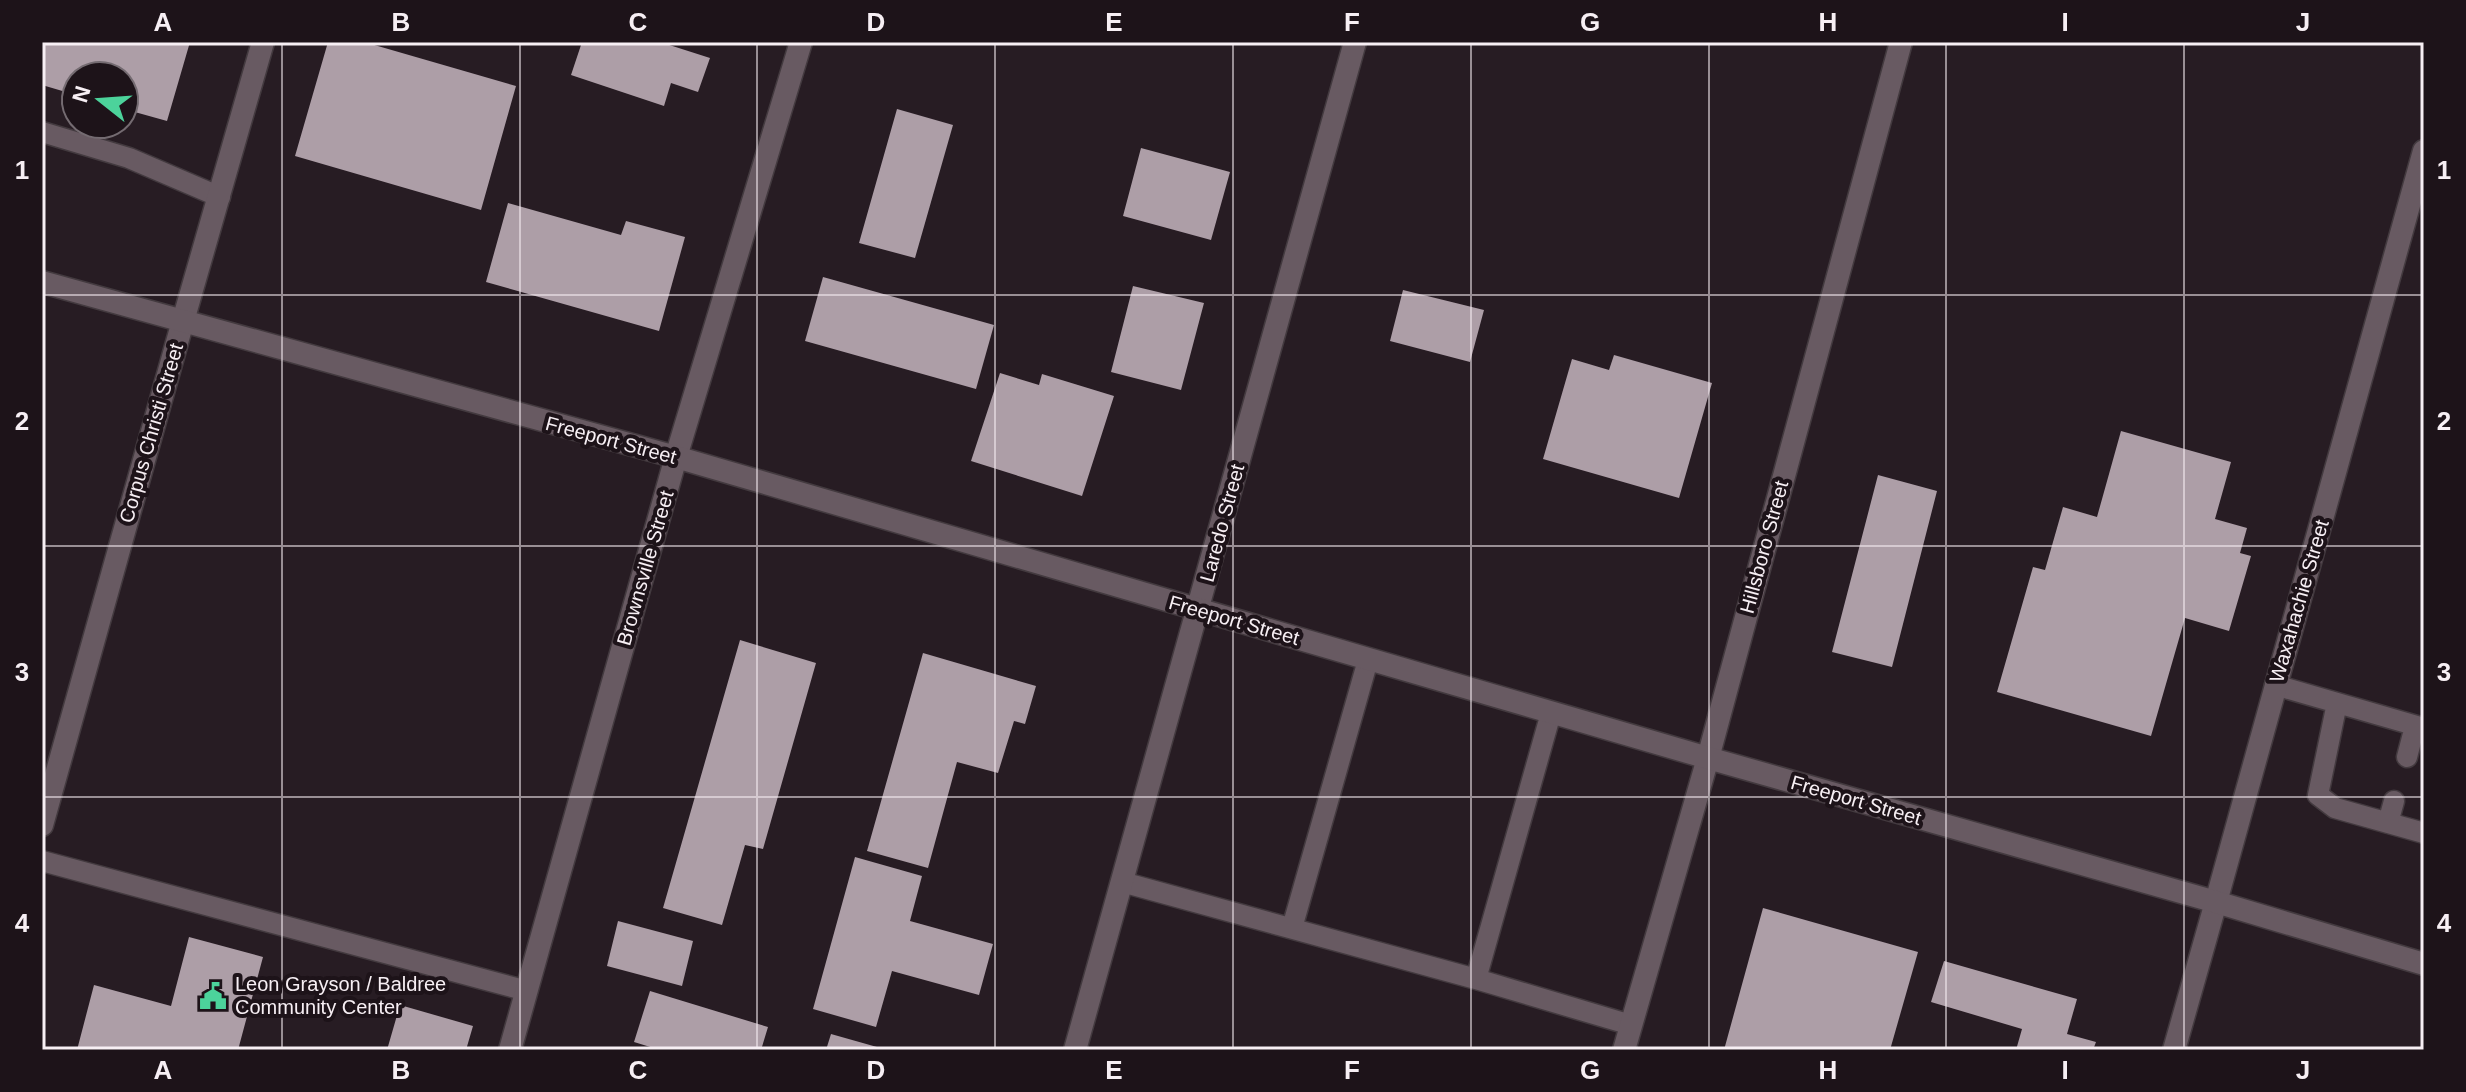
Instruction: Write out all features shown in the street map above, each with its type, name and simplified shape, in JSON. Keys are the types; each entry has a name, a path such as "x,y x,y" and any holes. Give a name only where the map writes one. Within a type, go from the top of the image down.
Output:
{"street":[{"name":"Corpus Christi Street","path":"42,825 263,42"},
{"name":"Brownsville Street","path":"510,1050 676,457 801,42"},
{"name":"Laredo Street","path":"1075,1050 1355,42"},
{"name":"Hillsboro Street","path":"1624,1050 1708,758 1901,42"},
{"name":"Waxahachie Street","path":"2174,1050 2424,151"},
{"name":"Freeport Street","path":"42,282 676,457 2424,964"}],"lane":[{"path":"42,132 129,158 220,197"},
{"path":"1292,928 1368,660"},
{"path":"2275,685 2420,727 2407,757"},
{"path":"2337,703 2318,795 2335,808 2424,833"},
{"path":"1476,979 1551,713"},
{"path":"2388,823 2394,801"},
{"path":"42,861 527,991"},
{"path":"1122,882 1631,1025"}],"building":[{"path":"42,42 190,42 167,121 140,113 140,60 60,60 60,90 42,85"},
{"path":"328,42 364,42 516,86 481,210 295,156"},
{"path":"582,42 660,42 710,58 698,92 671,83 664,106 571,75"},
{"path":"897,109 953,125 915,258 859,243"},
{"path":"1141,148 1230,172 1211,240 1123,216"},
{"path":"508,203 621,235 626,221 685,237 659,331 486,282"},
{"path":"823,277 994,325 976,389 805,341"},
{"path":"1133,286 1204,303 1181,390 1111,372"},
{"path":"1403,290 1484,310 1470,362 1390,341"},
{"path":"1614,355 1712,383 1679,498 1543,459 1572,359 1609,370"},
{"path":"1000,373 1039,385 1042,374 1114,396 1082,496 971,461"},
{"path":"2121,431 2231,462 2215,519 2247,528 2240,553 2251,556 2229,631 2185,618 2151,736 1997,692 2033,567 2045,570 2063,507 2097,517"},
{"path":"1878,475 1937,491 1892,667 1832,652"},
{"path":"740,640 816,663 763,849 745,845 722,925 663,908"},
{"path":"923,653 1036,686 1025,724 1014,721 998,773 957,762 928,868 867,851"},
{"path":"855,857 922,876 910,921 993,944 979,995 892,971 876,1027 813,1009"},
{"path":"1763,908 1918,952 1890,1050 1724,1050"},
{"path":"618,921 693,941 682,986 607,966"},
{"name":"Leon Grayson / Baldree Community Center","path":"189,937 263,957 238,1050 77,1050 94,985 171,1006"},
{"path":"1944,961 2077,999 2067,1034 2096,1042 2093,1050 2016,1050 2022,1029 1931,1002"},
{"path":"650,991 768,1027 761,1050 660,1050 634,1042"},
{"path":"400,1005 473,1026 466,1050 387,1050"},
{"path":"831,1034 884,1049 884,1050 826,1050"}],"place":[{"name":"Leon Grayson / Baldree Community Center","path":"213,996"}]}
